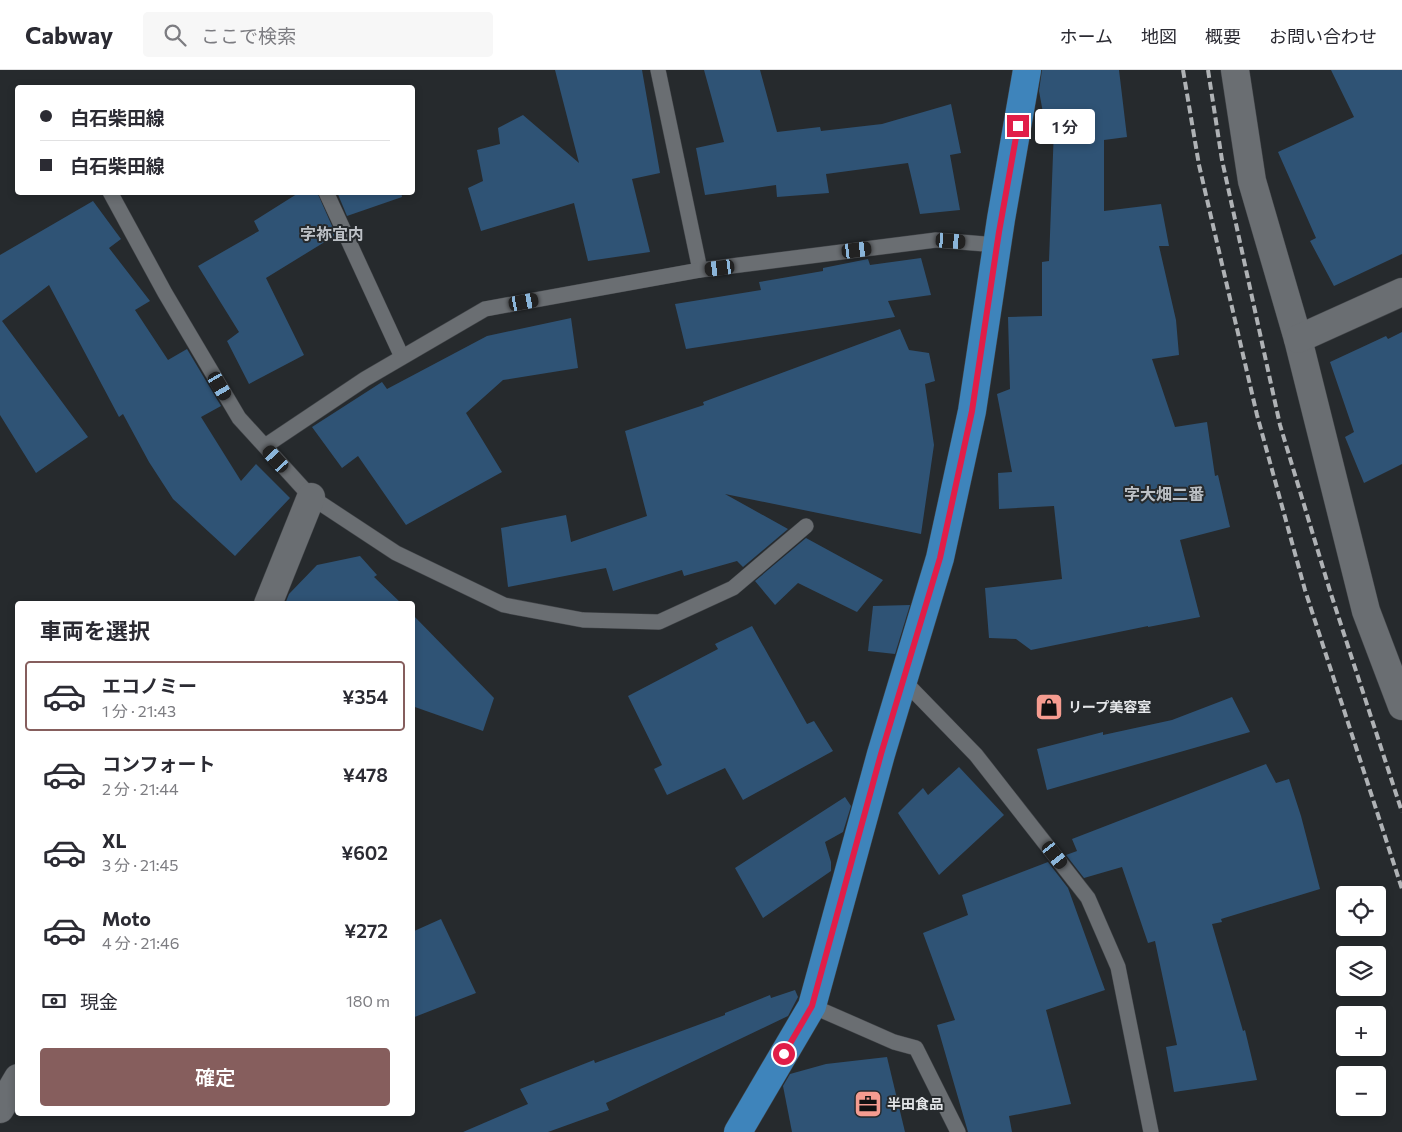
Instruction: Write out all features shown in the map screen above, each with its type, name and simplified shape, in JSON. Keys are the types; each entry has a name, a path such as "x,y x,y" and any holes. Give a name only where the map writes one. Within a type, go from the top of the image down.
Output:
{"main road":[{"path":"738,1132 812,1006 881,754 940,558 972,411 997,245 1027,70"}],"street":[{"path":"1235,70 1252,181 1298,340 1366,611 1402,706"},
{"path":"1298,340 1402,292"},
{"path":"269,601 311,497"},
{"path":"0,1109 15,1083"}],"lane":[{"path":"658,70 700,270"},
{"path":"112,195 161,285 239,418 311,497 396,552 504,606 583,620 659,622 733,588 806,526"},
{"path":"327,195 402,358"},
{"path":"264,446 366,379 485,309 700,270 936,240 997,245"},
{"path":"903,680 976,755 1088,898 1118,967 1151,1132"},
{"path":"812,1006 894,1042 916,1048 958,1132"}],"building":[{"path":"555,70 642,70 660,173 632,179 650,252 588,261 574,203 481,231 468,188 483,181 477,150 500,144 498,128 523,115 579,163"},
{"path":"704,70 760,70 777,132 820,127 821,131 882,124 951,104 961,153 950,155 960,210 920,214 908,163 826,174 829,193 777,197 776,185 705,195 696,148 724,142"},
{"path":"1042,70 1119,70 1127,137 1104,140 1104,211 1161,204 1169,246 1159,246 1176,320 1179,355 1152,359 1175,427 1207,422 1215,476 1218,475 1230,527 1180,540 1200,617 1031,650 1016,639 989,638 985,588 1062,579 1054,506 999,509 998,473 1012,472 997,394 1010,389 1008,317 1042,316 1042,262 1049,261 1054,128 1046,129 1039,91"},
{"path":"1331,70 1402,70 1402,254 1334,286 1310,241 1316,238 1278,152 1354,117"},
{"path":"295,195 318,195 336,235 266,278 304,355 249,384 227,341 239,332 198,266 259,231 254,221"},
{"path":"338,195 402,195 402,197 347,216"},
{"path":"93,201 121,239 109,248 150,301 135,310 168,360 187,349 221,406 201,417 241,481 256,464 290,498 235,556 173,499 149,462 123,414 119,417 49,285 2,321 88,437 36,473 0,415 0,255"},
{"path":"921,258 931,295 888,301 895,317 686,349 675,304 761,290 759,282 823,271 823,268 868,259 870,265"},
{"path":"571,318 578,368 503,380 466,413 502,472 406,525 358,456 342,468 312,427 382,382 387,389 487,336"},
{"path":"900,329 909,350 929,353 935,381 925,384 934,445 921,534 725,494 788,529 743,567 737,561 684,576 682,570 613,591 606,568 508,587 501,528 566,515 571,542 647,516 625,431 704,405 703,402"},
{"path":"1402,332 1402,464 1364,483 1345,437 1354,432 1330,362 1386,336 1388,339"},
{"path":"806,538 883,580 857,612 798,583 775,605 755,581"},
{"path":"360,556 377,575 374,577 399,601 286,601 289,594 317,565"},
{"path":"910,605 895,654 868,651 873,606"},
{"path":"415,617 494,698 483,731 415,707"},
{"path":"752,626 807,724 814,721 833,751 743,800 725,768 667,795 654,769 662,765 628,696 718,649 715,644"},
{"path":"1232,697 1250,732 1047,790 1037,749 1103,732 1103,735 1172,720"},
{"path":"1266,764 1276,783 1289,779 1301,816 1320,889 1221,919 1222,922 1212,924 1243,1031 1245,1030 1257,1080 1174,1092 1166,1047 1177,1045 1155,941 1148,943 1122,867 1084,878 1066,855 1077,851 1072,839"},
{"path":"959,767 1004,815 939,875 898,813 923,788 928,795"},
{"path":"845,797 851,806 843,832 825,842 831,862 831,871 763,918 735,868"},
{"path":"1048,862 1068,888 1105,990 1046,1010 1071,1104 1009,1116 1012,1132 968,1132 937,1025 955,1020 923,933 968,915 962,895"},
{"path":"441,919 476,993 415,1017 415,931"},
{"path":"795,990 798,997 788,1016 606,1103 609,1110 548,1132 463,1132 528,1104 520,1089 594,1060 595,1063 725,1015 725,1013 770,995 771,998"},
{"path":"887,1057 905,1132 792,1132 783,1086 790,1074 826,1064"}],"railway":[{"path":"1183,70 1199,165 1257,415 1305,590 1402,889"},
{"path":"1208,70 1222,160 1280,425 1330,591 1402,812"}],"place":[{"name":"リープ美容室","path":"1049,707"},
{"name":"半田食品","path":"868,1104"}],"district":[{"name":"字祢宜内","path":"332,234"},
{"name":"字大畑二番","path":"1164,494"}],"route":[{"path":"784,1054 812,1006 881,754 940,558 972,411 999,232 1018,126"}]}
